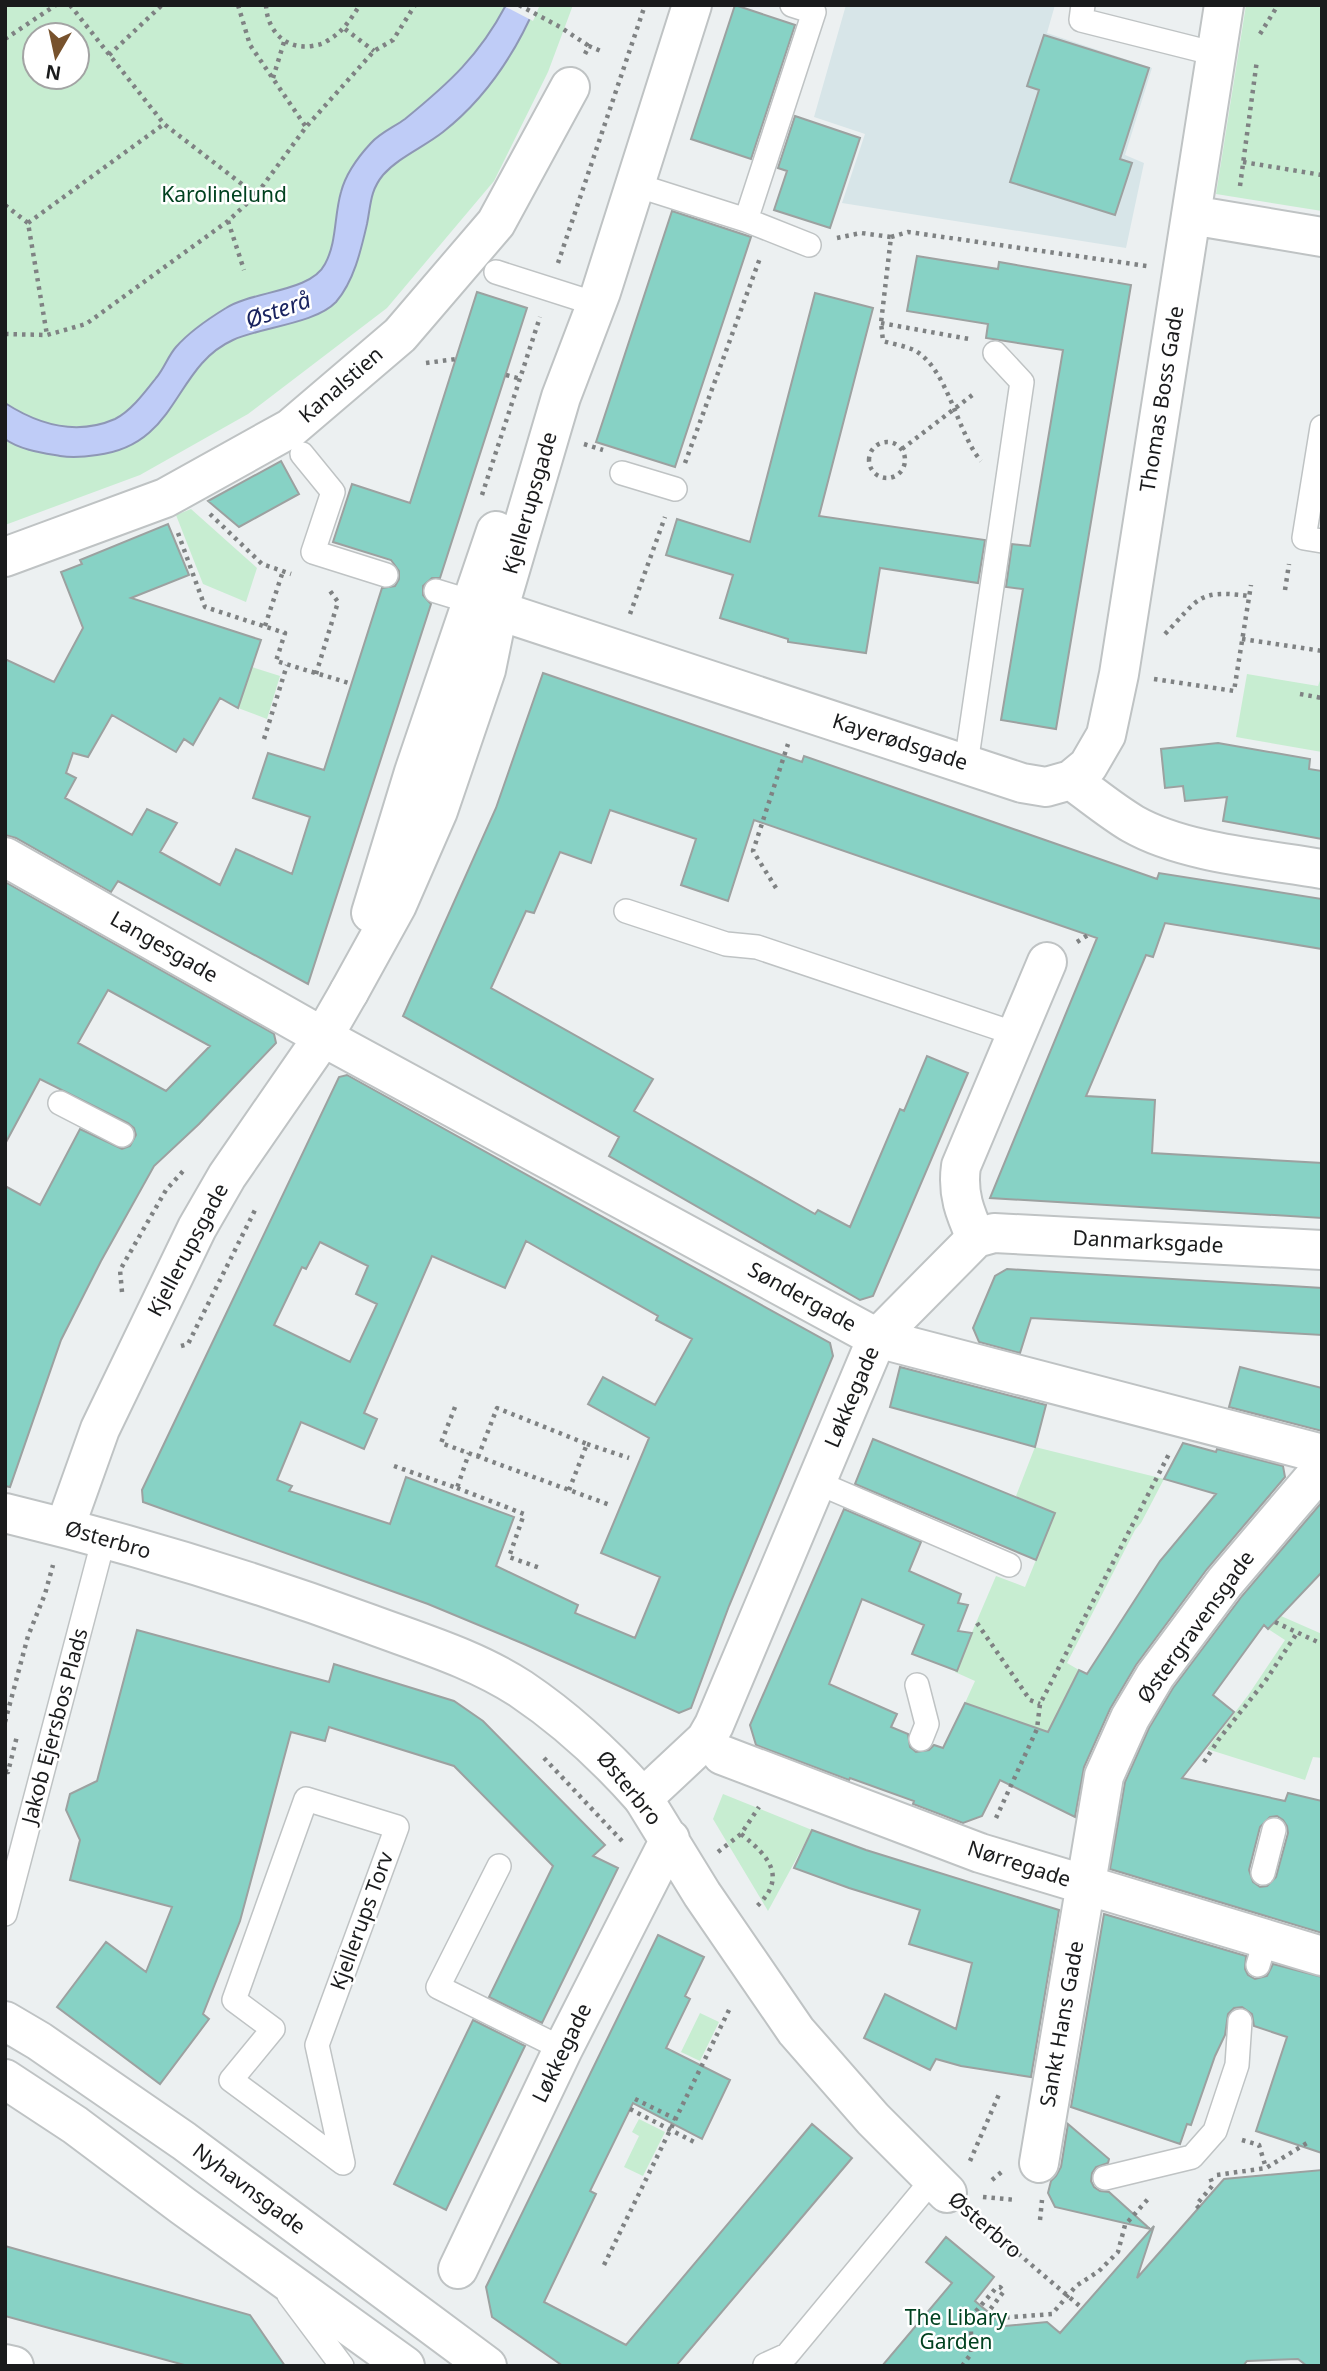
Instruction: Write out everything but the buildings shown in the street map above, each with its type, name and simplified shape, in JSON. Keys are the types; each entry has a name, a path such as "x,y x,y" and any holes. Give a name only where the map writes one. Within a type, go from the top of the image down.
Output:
{"street":[{"name":"Kjellerupsgade","path":"65,1527 100,1429 197,1228 227,1175 323,1037 349,992 407,795 485,607 561,397 674,5"},
{"name":"Kjellerupsgade","path":"588,301 636,185 692,5"},
{"name":"Thomas Boss Gade","path":"1071,780 1088,766 1106,735 1119,674 1224,5"},
{"name":"Kanalstien","path":"5,557 165,498 292,428 400,335 496,223 570,87"},
{"path":"1191,215 1322,237"},
{"name":"Kayerødsgade","path":"485,607 1022,783 1046,787 1071,780"},
{"path":"1071,780 1132,823 1155,835 1212,850 1322,869"},
{"name":"Langesgade","path":"5,857 323,1037"},
{"path":"976,1238 965,1214 958,1184 961,1166 1047,962"},
{"name":"Søndergade","path":"323,1037 877,1338 1322,1454"},
{"name":"Danmarksgade","path":"976,1238 994,1233 1322,1250"},
{"name":"Løkkegade","path":"643,1798 706,1739 715,1725 877,1338 976,1238"},
{"name":"Østergravensgade","path":"1085,1886 1104,1776 1130,1717 1155,1676 1225,1582 1322,1468"},
{"name":"Østerbro","path":"5,1513 191,1563 344,1615 476,1665 520,1689 560,1717 610,1761 643,1798 690,1874 796,2031 873,2119 940,2186"},
{"name":"Nørregade","path":"722,1755 980,1853 1085,1886 1262,1951 1322,1956"},
{"name":"Løkkegade","path":"458,2269 563,2049 670,1839"},
{"name":"Sankt Hans Gade","path":"1046,2164 1085,1886"},
{"name":"Nyhavnsgade","path":"5,2021 39,2041 184,2141 487,2366"},
{"path":"5,2079 75,2125 405,2366"},
{"path":"5,2364 14,2366"}],"lane":[{"path":"746,220 814,12 792,5"},
{"path":"1083,5 1081,20 1216,54"},
{"path":"636,185 746,220 809,245"},
{"path":"496,272 588,301"},
{"path":"966,764 1023,382 995,353"},
{"path":"1322,427 1304,538 1322,541"},
{"path":"302,454 333,492 313,552 386,576"},
{"path":"622,473 675,489"},
{"path":"436,591 485,607"},
{"path":"626,911 726,943 757,947 1016,1034"},
{"path":"60,1103 122,1135"},
{"path":"816,1482 1009,1565"},
{"name":"Jakob Ejersbos Plads","path":"5,1914 104,1538"},
{"path":"917,1685 927,1724 922,1740"},
{"name":"Kjellerups Torv","path":"306,1798 397,1827 317,2045 343,2163 232,2080 273,2029 234,2000 306,1798"},
{"path":"1263,1873 1274,1830"},
{"path":"499,1866 438,1987 563,2049"},
{"path":"1105,2178 1192,2157 1215,2131 1237,2065 1240,2021"},
{"path":"765,2365 787,2355 940,2186"},
{"path":"268,2267 342,2366"}],"path":[{"path":"5,39 56,5"},
{"path":"70,5 164,124 256,195"},
{"path":"109,55 162,5"},
{"path":"239,5 250,45 306,127"},
{"path":"266,5 273,31 284,42 301,47 324,44 345,29 360,5"},
{"path":"5,334 47,335 86,324 228,221 256,195 306,127 374,51 393,40 415,5"},
{"path":"519,5 589,46"},
{"path":"1259,43 1261,30 1279,5"},
{"path":"345,29 374,51"},
{"path":"273,78 284,42"},
{"path":"1235,222 1257,56"},
{"path":"28,223 164,124"},
{"path":"1243,162 1322,175"},
{"path":"5,205 28,223 47,335"},
{"path":"228,221 244,270"},
{"path":"630,612 769,230"},
{"path":"809,245 861,233 891,237 908,232 1182,271"},
{"path":"891,237 881,323 883,341 916,351 933,367 955,409 971,450 985,465 1009,476"},
{"path":"881,323 980,341 995,353"},
{"path":"422,364 456,359"},
{"path":"902,449 975,393"},
{"path":"889,441 902,449 906,463 898,476 884,479 871,472 867,458 875,445 889,441"},
{"path":"209,513 262,564 294,575"},
{"path":"178,532 205,607 285,633 276,661 352,684"},
{"path":"1284,590 1290,560"},
{"path":"265,626 283,571"},
{"path":"1119,674 1234,691 1251,585"},
{"path":"316,674 338,603 327,586"},
{"path":"1161,638 1201,596 1216,593 1249,596"},
{"path":"1242,639 1322,652"},
{"path":"264,738 287,665"},
{"path":"1300,694 1322,698"},
{"path":"776,888 753,851 800,710"},
{"path":"455,1407 442,1443 610,1505"},
{"path":"478,1457 497,1408 629,1458"},
{"path":"980,1853 1037,1729 1040,1704 1186,1418"},
{"path":"569,1490 587,1444"},
{"path":"457,1488 469,1453"},
{"path":"394,1465 524,1514 509,1557 540,1568"},
{"path":"5,1722 28,1636 51,1571"},
{"path":"1275,1622 1322,1644"},
{"path":"977,1623 1030,1700 1040,1704"},
{"path":"1204,1762 1266,1680 1297,1633"},
{"path":"544,1757 616,1836"},
{"path":"690,1874 741,1834 759,1808 769,1773"},
{"path":"729,1933 763,1901 774,1875 773,1868 757,1846 741,1834"},
{"path":"604,2265 729,2010"},
{"path":"970,2161 1000,2091"},
{"path":"635,2099 676,2119"},
{"path":"630,2109 698,2144"},
{"path":"1215,2131 1259,2146 1266,2168"},
{"path":"1238,2172 1266,2168 1307,2143"},
{"path":"962,2366 971,2354 971,2318 996,2288 1000,2287 1004,2291 989,2311 998,2318 1052,2314 1068,2295 1118,2252 1125,2225 1155,2192 1147,2167"},
{"path":"1199,2208 1196,2205 1213,2185 1210,2177"},
{"name":"Østerbro","path":"940,2186 1082,2308"}],"shaded area":[{"path":"846,5 1055,5 1047,33 1152,68 1125,155 1144,163 1126,248 842,203 865,134 814,117"}],"green space":[{"name":"Karolinelund","path":"5,5 573,5 548,72 494,181 387,308 248,414 140,475 5,525"},
{"path":"1246,5 1322,5 1322,211 1216,194"},
{"path":"191,509 257,568 246,602 203,584 176,515"},
{"path":"252,667 280,676 267,719 238,708"},
{"path":"1247,674 1318,686 1322,675 1322,752 1236,737"},
{"path":"1035,1447 1164,1479 1067,1663 1079,1670 1048,1734 965,1703 975,1681 955,1672 996,1576 1025,1587 1055,1513 1016,1496"},
{"path":"1281,1616 1322,1634 1322,1758 1313,1757 1305,1780 1207,1749 1249,1694 1285,1640 1268,1629"},
{"path":"723,1794 812,1830 768,1911 713,1819"},
{"path":"700,2013 719,2022 700,2061 681,2052"},
{"path":"639,2119 665,2132 643,2176 624,2167 639,2136 632,2132"}],"water":[{"name":"Østerå","path":"506,5 536,5 519,41 497,75 472,105 443,132 396,163 383,175 372,198 356,265 348,285 336,302 315,315 233,340 213,352 198,368 160,421 144,437 124,448 92,456 65,457 25,448 5,439 5,403 31,417 58,426 86,427 115,419 142,395 176,347 206,321 237,302 294,286 318,273 329,256 341,192 357,160 375,139 405,119 462,68 485,39"}],"pier":[{"path":"502,5 535,5 539,7 533,21"}],"park label":[{"name":"The Libary Garden","path":"956,2330"}]}
